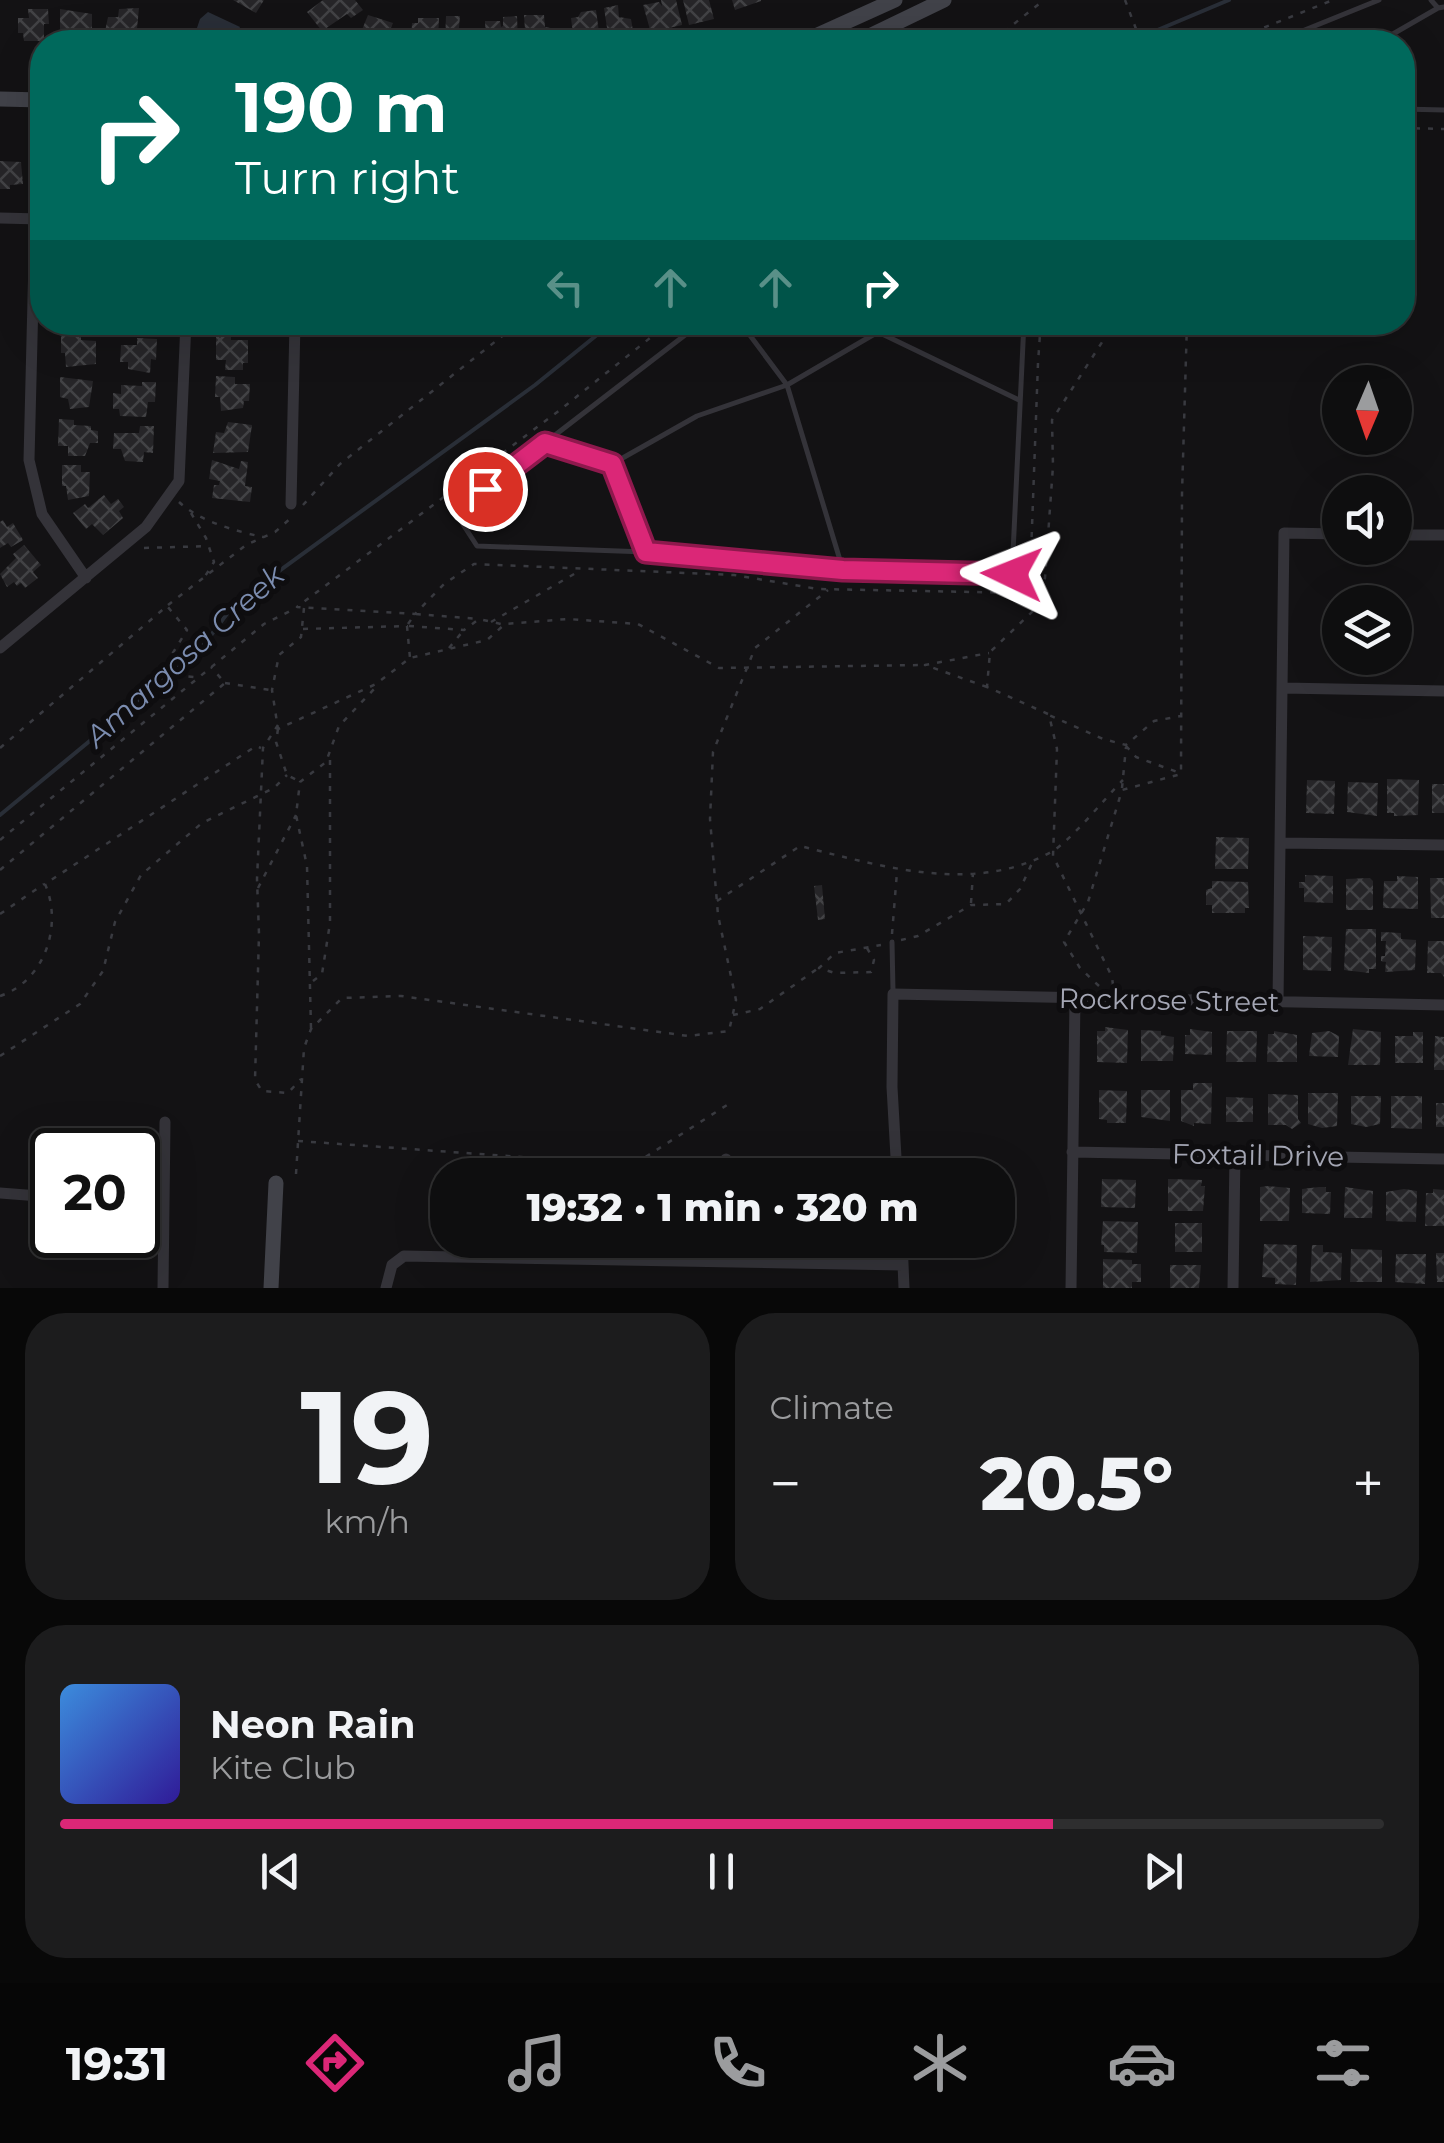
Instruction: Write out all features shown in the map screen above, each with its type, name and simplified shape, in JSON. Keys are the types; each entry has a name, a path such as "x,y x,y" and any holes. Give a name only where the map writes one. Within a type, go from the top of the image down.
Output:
{"main road":[{"path":"829,30 895,0"},
{"path":"881,30 944,0"},
{"path":"0,99 30,100"},
{"path":"271,1288 276,1182"}],"street":[{"path":"0,218 30,219"},
{"path":"34,335 29,460 42,514 86,578"},
{"path":"0,648 146,528 179,481 185,335"},
{"path":"294,335 298,504"},
{"path":"1278,1002 1284,534 1322,534"},
{"path":"1412,535 1444,535"},
{"path":"1282,688 1444,691"},
{"path":"1280,843 1444,845"},
{"path":"894,994 892,1087 896,1158"},
{"name":"Rockrose Street","path":"894,994 1444,1005"},
{"path":"1071,1288 1075,998"},
{"path":"162,1288 165,1122"},
{"name":"Foxtail Drive","path":"1072,1152 1444,1160"},
{"path":"1233,1288 1235,1154"},
{"path":"0,1193 30,1195"},
{"path":"160,1205 164,1205"},
{"path":"386,1288 392,1265 404,1256 904,1265"},
{"path":"903,1258 904,1288"}],"lane":[{"path":"1305,30 1380,0"},
{"path":"1401,30 1441,8 1431,0"},
{"path":"1415,109 1444,110"},
{"path":"685,335 454,512 477,546 646,552 843,570 1012,574 1023,335"},
{"path":"749,335 786,385 843,570"},
{"path":"545,443 612,464 697,416 786,385 873,335"},
{"path":"884,335 1019,400"},
{"path":"612,464 646,552"},
{"path":"892,942 894,994"}],"path":[{"path":"1007,30 1044,0"},
{"path":"1124,0 1136,30"},
{"path":"1258,30 1333,0"},
{"path":"1415,128 1444,129"},
{"path":"0,748 167,606 246,545 292,517 298,504 340,464 504,335"},
{"path":"336,575 501,455 653,335"},
{"path":"410,658 407,626 415,614 505,624 568,619 638,624 719,668 925,666 990,652 1033,611 1045,578 1052,420 1108,335"},
{"path":"1181,774 1187,335"},
{"path":"170,494 190,510 241,532 264,537"},
{"path":"190,510 214,562 204,579"},
{"path":"129,542 149,550 208,546"},
{"path":"491,622 584,568"},
{"path":"311,1029 342,998 400,996 688,1036 729,1031 736,1000 716,901 710,819 714,752 755,648 830,589"},
{"path":"167,606 186,630 171,656 171,665 182,676 197,678"},
{"path":"0,840 264,624 297,607"},
{"path":"300,782 287,774 276,742 278,727 272,690 278,655 301,637 304,607"},
{"path":"447,650 479,619"},
{"path":"302,1078 288,1093 262,1091 255,1080 263,748 278,727 376,684 410,658 487,640 505,624"},
{"path":"302,629 407,626 464,630"},
{"path":"987,687 990,652"},
{"path":"925,666 987,687 1126,745 1136,757 1181,774"},
{"path":"211,667 224,683 272,690"},
{"path":"0,870 224,683"},
{"path":"296,1174 304,1048 311,1029 308,866 296,815 300,782 326,762 339,726 376,684"},
{"path":"1049,715 1057,749 1053,851 1112,977 1114,999"},
{"path":"1114,999 1080,968 1064,942 1082,911 1122,790 1126,745 1154,721 1182,716"},
{"path":"0,914 256,746 263,748"},
{"path":"311,983 322,974 330,924 330,752"},
{"path":"0,1056 80,1004 103,971 115,922 140,875 202,823 274,788 287,774"},
{"path":"1122,790 1181,774"},
{"path":"716,901 800,846 897,870 990,874 1053,851 1123,780"},
{"path":"257,890 296,815"},
{"path":"733,1015 760,1008 835,953 918,936 971,905 1006,904 1020,890 1034,858"},
{"path":"892,942 897,870"},
{"path":"971,905 973,873"},
{"path":"0,996 15,991 41,964 51,937 52,899 45,884"},
{"path":"818,968 834,973 872,972 874,960 867,948"},
{"path":"298,1141 633,1164 727,1105"}],"water":[{"path":"208,12 240,27 196,30"}],"building":[{"path":"233,0 264,0 256,13"},
{"path":"323,0 355,0 363,10 351,18 347,14 323,30 307,12"},
{"path":"661,0 676,0 682,25 650,30 643,5 659,2 662,6"},
{"path":"683,0 709,0 714,19 689,25"},
{"path":"732,0 761,0 761,1 735,10"},
{"path":"618,5 619,17 631,19 633,30 607,30 604,8"},
{"path":"139,8 137,30 105,30 108,17 118,17 119,9"},
{"path":"28,9 48,9 49,24 44,24 44,30 30,30 30,41 24,41 23,33 18,33 18,18 29,18"},
{"path":"60,9 92,14 92,30 60,30"},
{"path":"596,10 599,30 572,30 571,18"},
{"path":"368,15 393,23 390,30 362,30"},
{"path":"524,15 544,15 545,27 556,30 530,30 525,30"},
{"path":"446,16 460,16 459,28 471,28 471,30 445,30"},
{"path":"517,16 518,30 485,30 485,21 500,21 501,27 503,17"},
{"path":"418,18 439,18 438,30 412,30 412,23 418,23"},
{"path":"0,161 21,162 23,184 0,189"},
{"path":"61,335 81,335 81,340 96,341 96,364 66,367 65,353 61,353"},
{"path":"216,335 248,340 248,363 243,363 243,370 225,370 226,360 216,360"},
{"path":"137,338 157,339 156,360 151,359 150,373 128,369 128,362 120,362 121,345 137,345"},
{"path":"216,376 235,377 235,384 250,384 249,401 244,401 243,408 221,411 220,397 215,397"},
{"path":"60,377 93,381 89,407 70,409 68,399 60,397"},
{"path":"142,382 156,382 155,402 148,402 146,417 120,416 119,409 113,409 113,393 121,394 121,385 142,386"},
{"path":"59,419 91,426 91,430 98,431 98,443 90,443 85,456 68,456 68,446 58,446"},
{"path":"228,422 252,425 248,452 213,453 216,432 224,433"},
{"path":"140,426 154,426 153,453 144,452 143,462 125,461 121,449 113,449 114,433 139,433"},
{"path":"212,460 239,469 241,461 248,462 245,486 252,487 250,502 212,498 214,485 220,481 209,479"},
{"path":"62,465 81,465 81,472 90,472 89,496 68,500 66,486 62,486"},
{"path":"104,495 111,504 118,499 124,507 119,511 123,518 103,535 92,524 86,529 73,513 85,504 88,508"},
{"path":"3,520 7,527 13,523 23,540 0,548"},
{"path":"24,545 41,565 33,572 38,578 25,588 14,582 7,587 0,574"},
{"path":"1387,779 1419,780 1418,815 1387,813"},
{"path":"1307,780 1335,781 1334,814 1306,813"},
{"path":"1348,782 1378,783 1377,816 1347,812"},
{"path":"1432,784 1444,784 1444,813 1432,813"},
{"path":"1216,837 1249,838 1248,869 1215,869"},
{"path":"1305,875 1333,876 1333,903 1304,902 1304,888 1299,888 1299,882 1305,882"},
{"path":"1397,876 1418,877 1418,909 1383,908 1384,881 1397,881"},
{"path":"1370,878 1373,910 1346,910 1346,879"},
{"path":"1430,878 1444,878 1444,918 1431,918"},
{"path":"1212,881 1248,882 1249,908 1245,908 1245,913 1212,913 1212,905 1206,905 1206,890 1212,888"},
{"path":"822,885 825,919 818,920 814,886"},
{"path":"1346,929 1376,929 1376,969 1369,969 1369,973 1344,970"},
{"path":"1381,932 1401,933 1401,939 1416,940 1415,970 1385,972 1386,962 1381,961 1381,956 1385,956 1386,941 1381,941"},
{"path":"1303,936 1332,937 1331,971 1303,970"},
{"path":"1428,941 1444,941 1444,977 1441,973 1427,973"},
{"path":"1105,1027 1128,1030 1127,1063 1097,1062 1097,1031 1105,1031"},
{"path":"1190,1029 1212,1032 1212,1055 1185,1054 1185,1035 1190,1035"},
{"path":"1353,1029 1381,1032 1380,1065 1348,1065"},
{"path":"1141,1030 1161,1031 1161,1035 1174,1037 1173,1061 1141,1061"},
{"path":"1227,1031 1257,1031 1256,1062 1226,1062"},
{"path":"1274,1031 1297,1035 1297,1062 1267,1062 1268,1034"},
{"path":"1329,1031 1339,1036 1338,1057 1309,1056 1312,1033"},
{"path":"1413,1032 1423,1032 1423,1063 1395,1063 1395,1036 1413,1036"},
{"path":"1435,1036 1444,1037 1444,1070 1434,1070"},
{"path":"1193,1083 1212,1083 1211,1124 1194,1126 1181,1121 1181,1090 1193,1090"},
{"path":"1099,1090 1127,1091 1126,1123 1099,1119"},
{"path":"1141,1090 1170,1090 1170,1121 1141,1117"},
{"path":"1308,1093 1338,1093 1337,1126 1322,1128 1308,1124"},
{"path":"1268,1094 1298,1095 1301,1123 1292,1129 1268,1125"},
{"path":"1351,1096 1381,1096 1380,1124 1351,1124"},
{"path":"1391,1096 1422,1096 1422,1129 1391,1128"},
{"path":"1226,1097 1253,1098 1253,1122 1226,1122"},
{"path":"1436,1103 1444,1103 1444,1127 1436,1127"},
{"path":"1102,1179 1136,1180 1135,1208 1101,1207"},
{"path":"1168,1179 1202,1180 1203,1211 1168,1211"},
{"path":"1260,1187 1290,1188 1289,1221 1260,1221"},
{"path":"1326,1187 1326,1192 1331,1192 1330,1214 1302,1213 1302,1189"},
{"path":"1345,1187 1373,1191 1372,1218 1344,1218"},
{"path":"1433,1189 1444,1190 1444,1226 1425,1226 1426,1193 1433,1193"},
{"path":"1417,1191 1416,1222 1386,1221 1386,1192"},
{"path":"1103,1221 1138,1222 1137,1253 1104,1252"},
{"path":"1175,1223 1202,1223 1202,1252 1175,1252"},
{"path":"1264,1244 1297,1245 1296,1285 1275,1284 1275,1278 1262,1277"},
{"path":"1312,1245 1323,1245 1323,1252 1342,1253 1341,1280 1310,1282"},
{"path":"1351,1249 1382,1250 1382,1282 1350,1282"},
{"path":"1436,1253 1444,1253 1444,1282 1437,1282"},
{"path":"1396,1254 1426,1254 1425,1284 1395,1282"},
{"path":"1103,1259 1141,1264 1141,1282 1132,1282 1132,1288 1103,1288"},
{"path":"1170,1265 1201,1265 1199,1288 1170,1288"}],"waterway":[{"name":"Amargosa Creek","path":"1158,30 1229,0"},
{"name":"Amargosa Creek","path":"0,815 200,650 235,603 535,385 597,335"}],"route":[{"path":"485,489 545,443 612,464 646,552 843,570 1012,574"}]}
